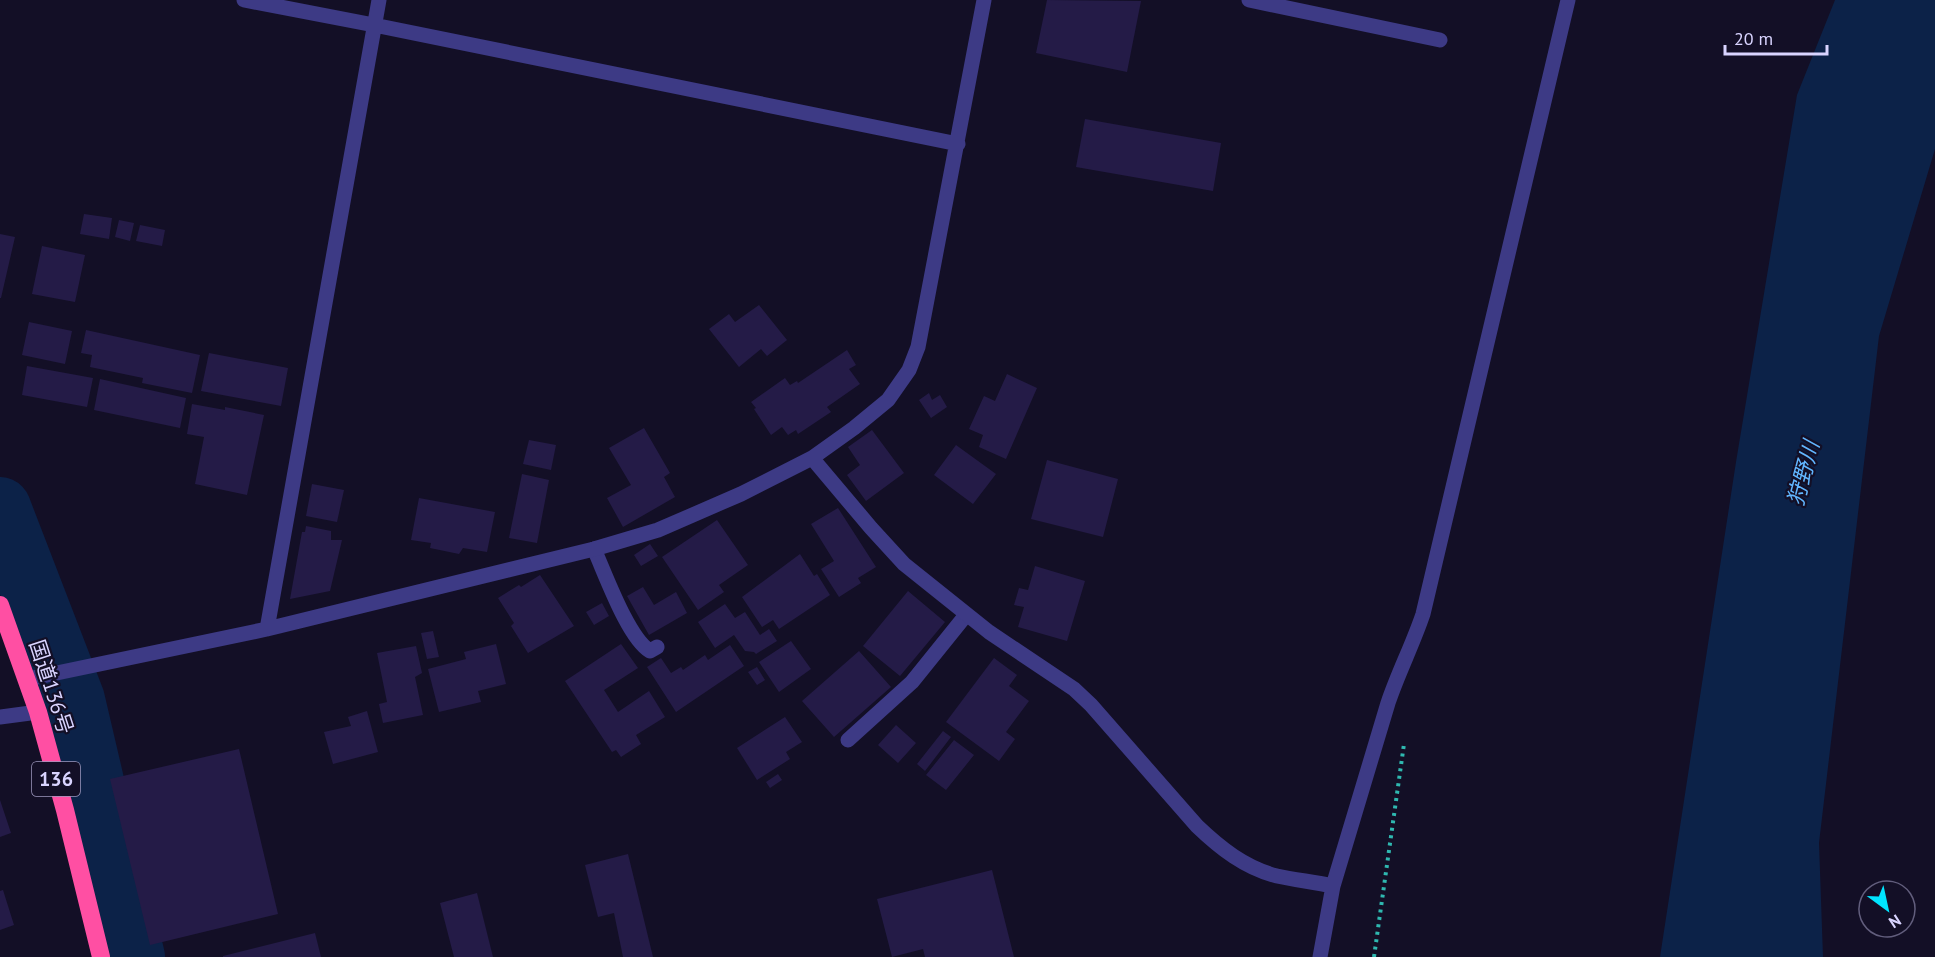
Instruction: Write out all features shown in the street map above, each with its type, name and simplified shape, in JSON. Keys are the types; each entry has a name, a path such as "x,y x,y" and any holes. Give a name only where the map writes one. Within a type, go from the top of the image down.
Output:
{"highway":[{"name":"国道136号","path":"0,605 38,712 101,957"}],"street":[{"path":"244,0 958,144"},
{"path":"267,629 379,0"},
{"path":"28,679 267,629 594,549 658,530 741,494 812,458 888,400 909,370 918,347 984,0"},
{"path":"1249,0 1310,6 1440,40"},
{"path":"1320,957 1333,886 1397,675 1412,645 1423,614 1568,0"},
{"path":"812,458 870,528 904,564 998,639 1074,689 1129,747 1197,826 1216,844 1243,862 1275,875 1333,886"},
{"path":"594,549 628,626 644,647 650,651 657,647"},
{"path":"848,740 912,682 966,615"},
{"path":"0,717 38,712"}],"path":[{"path":"1374,957 1404,743"}],"water":[{"name":"狩野川","path":"1835,0 1935,0 1935,149 1879,336 1819,843 1823,957 1660,957 1736,462 1797,95"}],"building":[{"path":"1047,0 1141,1 1127,72 1036,53"},
{"path":"1085,119 1221,143 1213,191 1076,167"},
{"path":"84,214 112,218 109,239 80,234"},
{"path":"119,220 134,223 130,241 115,237"},
{"path":"140,225 165,230 162,246 136,241"},
{"path":"0,234 15,237 1,298 0,298"},
{"path":"42,246 85,255 75,302 32,294"},
{"path":"759,305 787,340 767,356 761,349 739,367 709,329 729,314 735,322"},
{"path":"29,322 72,331 65,364 22,355"},
{"path":"86,330 200,355 192,393 142,383 143,378 90,367 92,355 81,353"},
{"path":"847,350 856,365 849,369 860,384 827,407 831,412 798,434 796,430 788,435 782,427 771,435 751,402 785,378 790,385 797,381 798,383"},
{"path":"209,353 288,368 281,406 201,391"},
{"path":"27,366 93,378 87,407 22,395"},
{"path":"1007,374 1037,388 1006,459 979,447 983,435 969,429 984,396 995,401"},
{"path":"100,379 186,398 180,428 94,410"},
{"path":"929,393 932,400 940,395 947,407 931,418 919,400"},
{"path":"192,404 225,410 225,407 264,415 247,495 195,484 204,437 187,434"},
{"path":"644,428 670,473 664,477 675,497 623,527 607,498 631,485 609,448"},
{"path":"872,430 904,473 866,501 847,475 860,465 848,447"},
{"path":"529,440 556,445 551,470 523,464"},
{"path":"956,445 996,474 973,504 934,475"},
{"path":"1047,460 1118,479 1103,537 1031,519"},
{"path":"522,474 549,480 537,543 509,538"},
{"path":"312,484 344,490 337,522 306,516"},
{"path":"419,498 495,512 487,552 463,548 459,554 430,548 431,543 411,540"},
{"path":"838,508 876,567 858,578 861,583 839,597 821,569 834,561 811,524"},
{"path":"717,520 748,565 719,585 724,592 698,610 662,557"},
{"path":"306,526 331,531 331,540 342,540 330,591 290,599 302,532 305,532"},
{"path":"650,544 658,556 641,566 634,555"},
{"path":"800,554 814,576 817,574 830,595 779,629 773,620 762,627 742,597"},
{"path":"1035,566 1085,581 1067,641 1018,627 1024,607 1014,605 1019,588 1028,590"},
{"path":"540,575 574,626 528,653 511,626 514,623 498,598"},
{"path":"643,587 654,605 676,592 687,613 649,635 627,596"},
{"path":"908,591 945,622 900,676 863,646"},
{"path":"602,603 609,616 594,625 586,612"},
{"path":"725,604 735,618 745,612 760,635 769,629 777,641 756,654 745,651 734,635 715,648 698,622"},
{"path":"433,631 439,657 427,659 421,633"},
{"path":"791,641 811,669 779,692 759,662"},
{"path":"496,644 506,684 478,691 481,702 439,712 428,669 466,659 464,652"},
{"path":"621,644 638,668 604,690 618,712 649,691 665,717 636,735 641,744 621,757 616,750 612,752 565,681"},
{"path":"730,645 744,666 676,712 647,667 661,658 671,673 681,667 683,670 705,655 708,660"},
{"path":"416,646 422,673 415,677 423,715 383,723 379,704 387,702 377,653"},
{"path":"859,651 891,687 834,737 802,701"},
{"path":"994,658 1017,675 1009,686 1029,701 1006,732 1015,739 999,761 946,722"},
{"path":"757,667 765,680 757,685 748,672"},
{"path":"367,711 378,752 333,764 324,732 351,726 348,717"},
{"path":"785,717 802,742 786,752 790,759 757,780 737,748"},
{"path":"896,725 916,743 898,763 878,745"},
{"path":"943,731 951,737 925,771 917,764"},
{"path":"954,740 974,755 946,790 926,775"},
{"path":"239,749 278,914 150,945 110,779"},
{"path":"778,774 782,780 770,788 766,782"},
{"path":"0,800 11,833 0,837"},
{"path":"628,854 653,957 623,957 614,913 598,917 585,865"},
{"path":"992,870 1014,957 925,957 923,949 892,957 877,899"},
{"path":"3,890 14,925 0,930 0,891"},
{"path":"477,893 493,957 454,957 440,903"},
{"path":"315,933 321,957 223,957 223,956"}],"waterway":[{"path":"0,508 74,700 134,957"}]}
